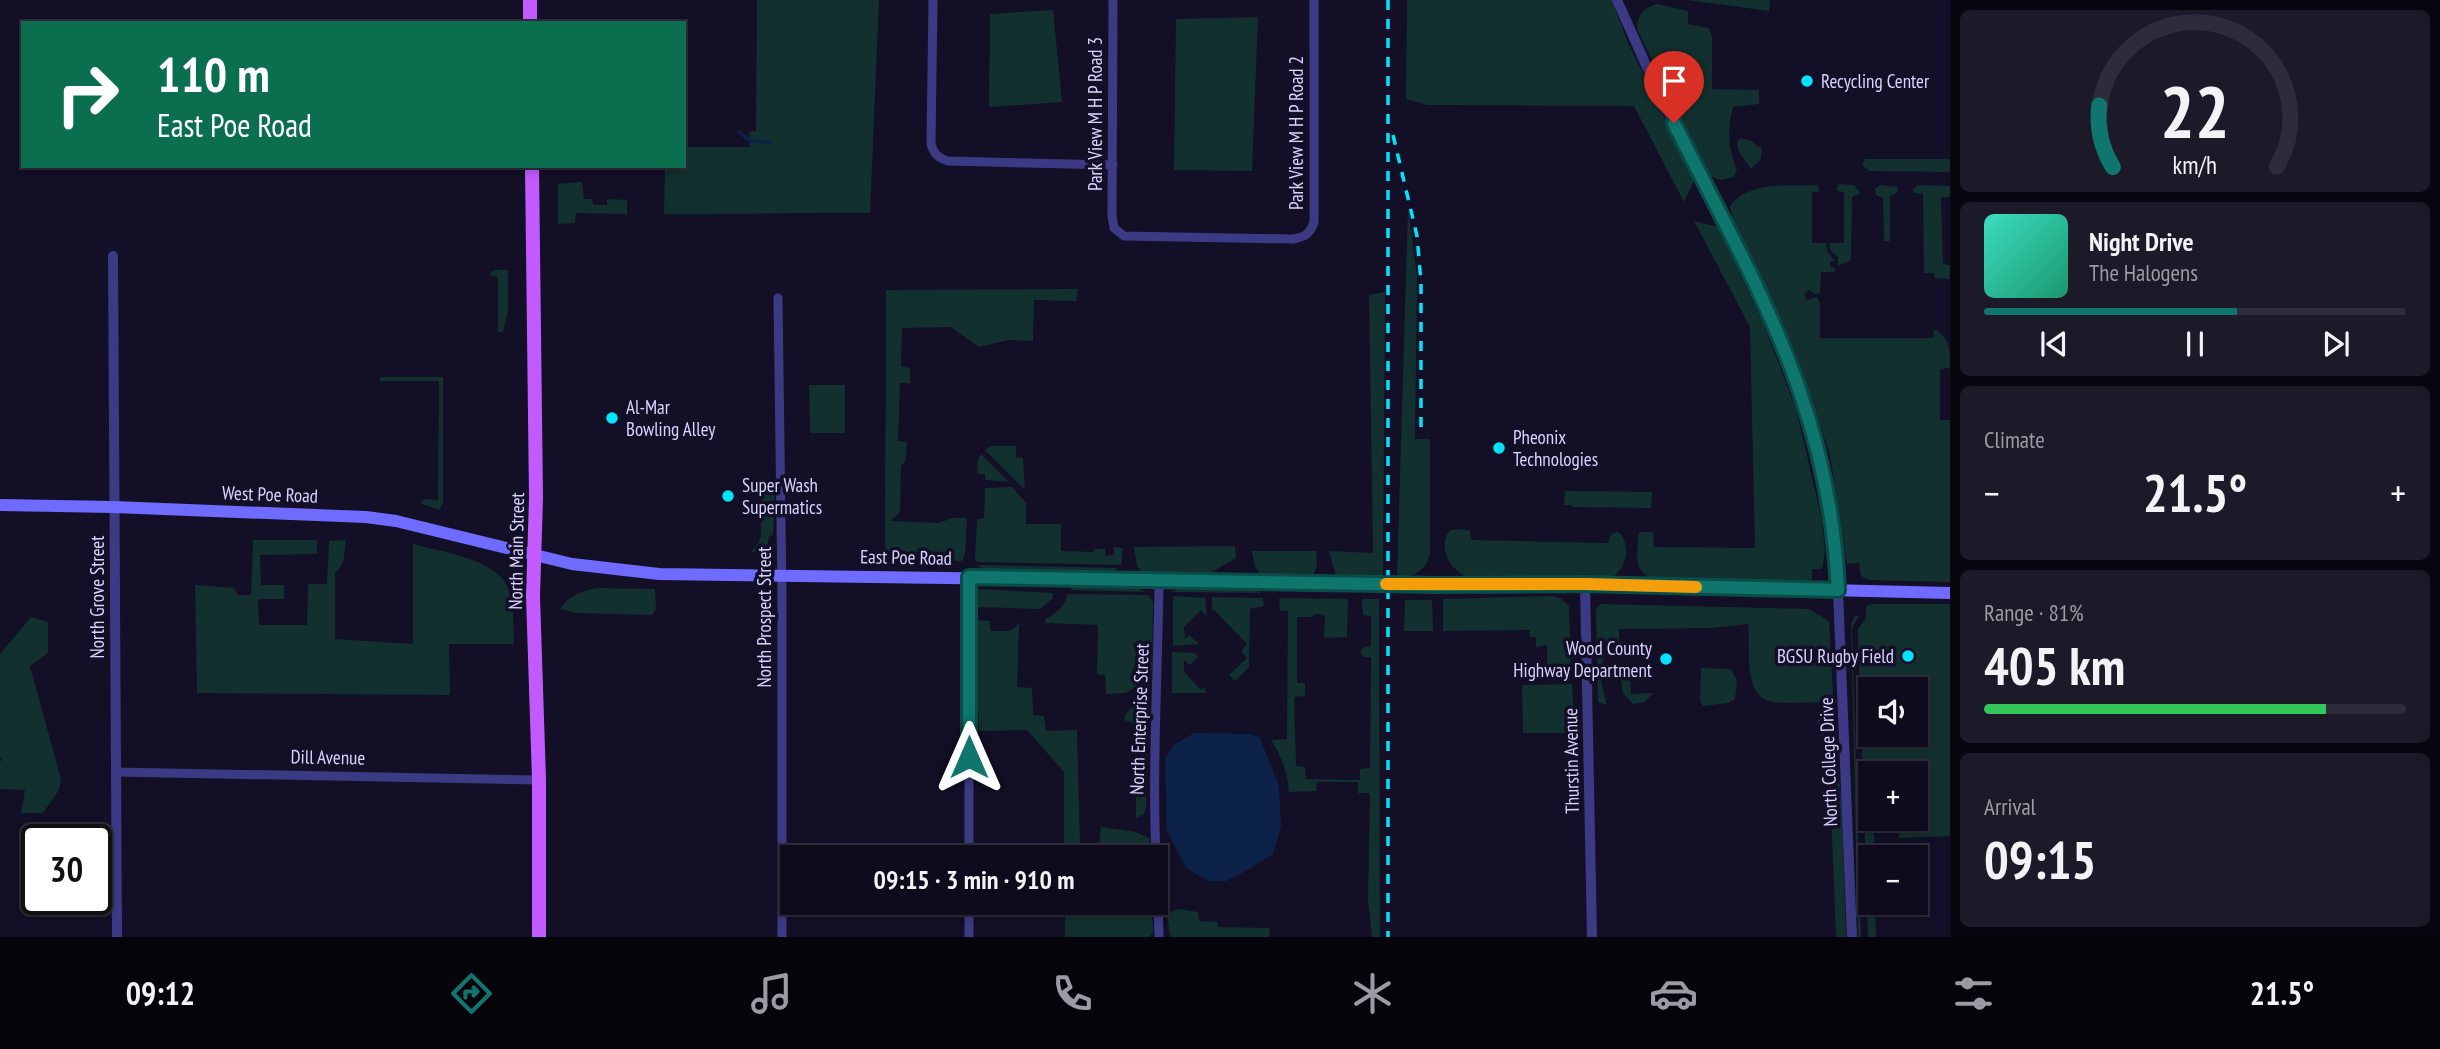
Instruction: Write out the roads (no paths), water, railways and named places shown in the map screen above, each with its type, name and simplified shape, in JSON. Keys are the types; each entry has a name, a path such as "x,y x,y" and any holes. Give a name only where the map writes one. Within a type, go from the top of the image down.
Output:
{"main road":[{"path":"530,0 530,21"},
{"name":"North Main Street","path":"532,168 533,596 539,780 539,937"},
{"name":"West Poe Road","path":"0,505 114,507 397,520 535,554"},
{"name":"East Poe Road","path":"535,554 572,564 659,574 1438,585 1585,584 1950,593"}],"street":[{"path":"933,0 931,144 933,152 940,159 1113,165"},
{"name":"Park View M H P Road 3","path":"1113,0 1114,228"},
{"name":"Park View M H P Road 2","path":"1114,228 1124,236 1293,239 1303,238 1311,231 1314,222 1314,0"},
{"name":"North College Drive","path":"1617,0 1650,74 1752,281 1800,391 1822,472 1832,523 1838,590 1852,937"},
{"name":"North Grove Street","path":"113,256 117,937"},
{"name":"North Prospect Street","path":"778,298 782,575 782,937"},
{"path":"969,577 969,845"},
{"name":"North Enterprise Street","path":"1156,845 1154,750 1159,655 1159,581"},
{"name":"Thurstin Avenue","path":"1585,584 1592,937"},
{"name":"Dill Avenue","path":"116,772 539,780"},
{"path":"969,915 969,937"},
{"path":"1158,915 1159,937"}],"water":[{"path":"1194,733 1250,734 1260,738 1279,786 1281,826 1273,854 1226,881 1208,881 1186,868 1167,831 1165,759 1174,745"}],"waterway":[{"path":"739,132 750,141 769,142"}],"railway":[{"path":"1388,0 1388,937"},
{"path":"1393,135 1417,236 1421,282 1421,435"}],"place":[{"name":"Recycling Center","path":"1807,81"},
{"name":"Al-Mar Bowling Alley","path":"612,418"},
{"name":"Pheonix Technologies","path":"1499,448"},
{"name":"Super Wash Supermatics","path":"728,496"},
{"name":"BGSU Rugby Field","path":"1908,656"},
{"name":"Wood County Highway Department","path":"1666,659"}]}
